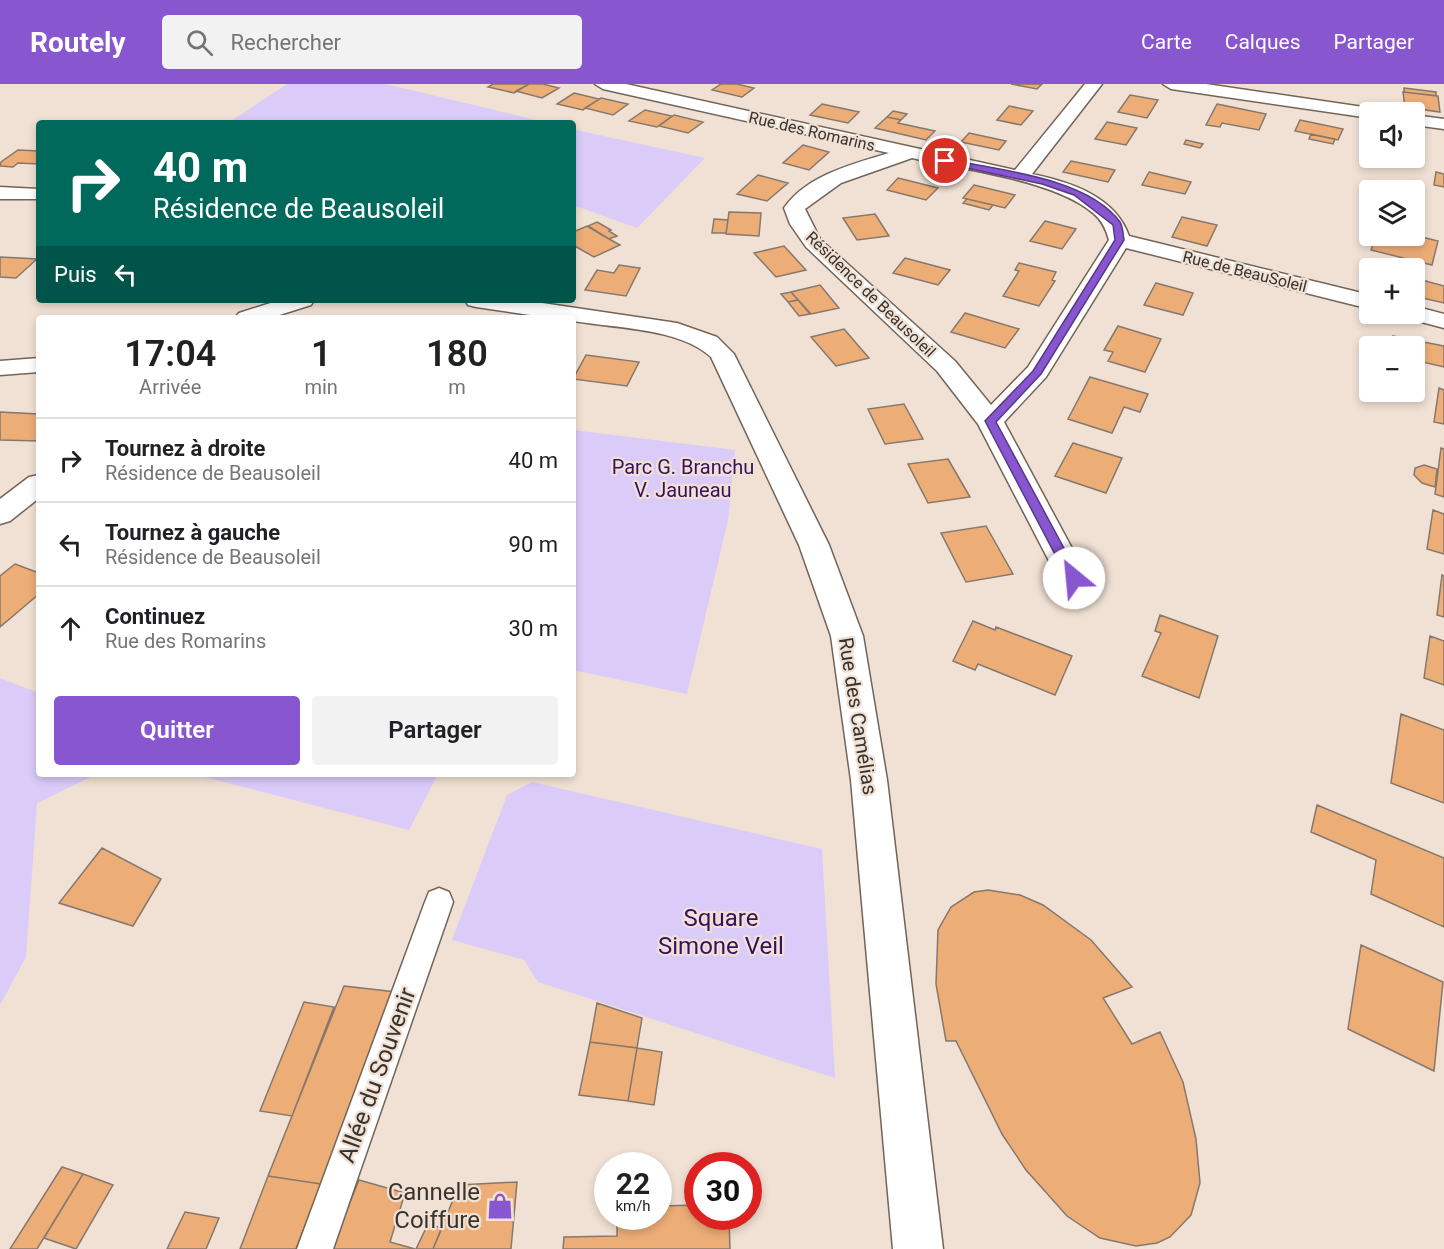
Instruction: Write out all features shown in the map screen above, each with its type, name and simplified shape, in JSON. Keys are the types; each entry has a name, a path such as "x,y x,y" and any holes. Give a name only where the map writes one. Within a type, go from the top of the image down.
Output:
{"street":[{"name":"Rue des Romarins","path":"603,84 1020,176"},
{"path":"990,421 1037,372 1120,240 1117,224 1099,208 1077,194 1020,176 1094,84"},
{"path":"1171,84 1359,111"},
{"path":"1425,121 1444,124"},
{"name":"Résidence de Beausoleil","path":"909,153 832,177 811,190 794,208 800,224 813,243 946,366 990,421 1074,578"},
{"path":"0,193 36,194"},
{"name":"Rue de BeauSoleil","path":"1120,240 1359,299"},
{"path":"256,315 294,303"},
{"name":"Rue des Camélias","path":"496,303 677,330 709,342 722,354 814,545 847,636 867,769 918,1249"},
{"path":"1425,316 1444,321"},
{"path":"0,368 36,365"},
{"path":"0,514 36,486"}],"lane":[{"name":"Allée du Souvenir","path":"315,1249 439,902"}],"green space":[{"path":"287,84 386,84 536,120 233,120"},
{"path":"576,130 705,158 637,228 576,206"},
{"name":"Parc G. Branchu V. Jauneau","path":"576,430 735,450 728,520 687,694 576,671"},
{"path":"0,678 36,692 36,777 91,777 37,803 26,957 0,1005"},
{"path":"205,777 436,777 409,830"},
{"name":"Square Simone Veil","path":"532,782 822,849 835,1078 538,982 524,960 452,940 507,795"}],"building":[{"path":"493,84 529,84 514,93 488,87"},
{"path":"529,84 543,84 559,88 542,98 516,91"},
{"path":"721,84 737,84 754,88 742,97 712,90"},
{"path":"1011,84 1042,84 1037,89"},
{"path":"1404,88 1436,92 1436,96 1404,92"},
{"path":"1403,92 1438,96 1440,112 1425,110 1425,102 1404,102"},
{"path":"574,93 599,99 583,110 557,104"},
{"path":"1130,95 1158,100 1147,118 1118,112"},
{"path":"601,98 628,104 613,115 585,108"},
{"path":"822,104 859,112 848,123 810,115"},
{"path":"1217,104 1266,114 1259,130 1222,123 1220,127 1206,125"},
{"path":"1009,106 1033,111 1021,125 997,120"},
{"path":"645,110 672,116 657,127 629,121"},
{"path":"893,111 907,114 901,120 887,117"},
{"path":"674,115 703,122 688,133 659,126"},
{"path":"887,117 901,120 898,123 935,131 926,140 875,128"},
{"path":"1300,120 1343,129 1338,140 1295,131"},
{"path":"1107,122 1137,128 1126,145 1095,139"},
{"path":"969,133 1006,141 999,150 961,142"},
{"path":"1311,134 1335,139 1333,144 1309,139"},
{"path":"1186,140 1203,144 1200,148 1184,144"},
{"path":"803,145 829,152 809,170 783,163"},
{"path":"18,150 36,151 36,164 18,163 13,167 0,166 1,162"},
{"path":"1071,161 1115,170 1108,182 1063,172"},
{"path":"1149,172 1191,182 1185,194 1142,185"},
{"path":"1436,172 1444,174 1444,187 1434,185"},
{"path":"758,175 788,183 767,201 737,194"},
{"path":"898,178 938,188 926,200 887,190"},
{"path":"974,185 1015,195 1005,208 963,198"},
{"path":"967,199 993,205 989,210 963,203"},
{"path":"729,212 761,213 759,236 726,234"},
{"path":"875,214 889,236 857,240 843,218"},
{"path":"1182,217 1217,225 1207,246 1172,237"},
{"path":"714,219 728,220 726,233 712,233"},
{"path":"1045,221 1076,229 1062,249 1030,241"},
{"path":"597,222 617,236 609,239 588,226"},
{"path":"587,226 620,245 594,257 576,247 576,231"},
{"path":"1425,238 1438,241 1432,265 1425,263 1425,258 1404,258 1371,250 1372,246 1425,246"},
{"path":"784,246 806,270 776,277 754,253"},
{"path":"0,257 36,259 16,278 0,277"},
{"path":"905,258 950,270 938,285 893,273"},
{"path":"1019,263 1056,272 1052,280 1055,281 1039,306 1003,296 1019,271 1015,270"},
{"path":"619,265 640,268 626,296 585,290 597,270 614,273"},
{"path":"1425,281 1444,286 1444,303 1425,299"},
{"path":"1156,283 1193,293 1183,315 1144,305"},
{"path":"820,285 839,308 811,314 791,292"},
{"path":"791,292 798,300 788,302 781,294"},
{"path":"798,300 810,314 799,316 788,302"},
{"path":"965,313 1019,329 1005,348 951,332"},
{"path":"1118,326 1161,339 1145,372 1108,361 1113,352 1104,350"},
{"path":"844,329 869,358 836,366 811,337"},
{"path":"1425,342 1444,346 1444,367 1425,363"},
{"path":"586,355 639,362 627,386 576,379 576,373"},
{"path":"1090,377 1148,394 1140,412 1124,407 1112,433 1068,419"},
{"path":"1439,388 1444,390 1444,424 1434,422"},
{"path":"904,404 923,439 885,444 868,409"},
{"path":"0,412 36,414 36,441 0,440"},
{"path":"1073,443 1122,458 1106,493 1055,476"},
{"path":"1441,448 1444,449 1444,497 1435,494"},
{"path":"948,459 970,497 928,503 908,464"},
{"path":"1424,465 1437,469 1435,487 1422,483 1414,475 1415,468"},
{"path":"1433,510 1444,514 1444,554 1427,549"},
{"path":"986,526 1013,574 966,582 941,533"},
{"path":"15,564 36,572 36,597 0,627 0,576"},
{"path":"1442,575 1444,576 1444,617 1437,615"},
{"path":"1160,615 1218,636 1199,698 1142,676 1161,633 1155,631"},
{"path":"973,621 995,630 996,627 1072,656 1055,695 978,664 975,670 953,661"},
{"path":"1430,636 1444,641 1444,685 1424,678"},
{"path":"1401,714 1444,730 1444,803 1391,783"},
{"path":"1317,805 1444,858 1444,927 1371,894 1376,860 1311,832"},
{"path":"102,848 161,879 133,926 59,903"},
{"path":"988,890 1020,895 1043,905 1091,940 1132,987 1103,998 1132,1044 1160,1032 1183,1082 1196,1139 1200,1183 1191,1215 1170,1237 1157,1243 1136,1246 1100,1238 1067,1216 1026,1170 1002,1134 956,1041 946,1041 936,984 938,930 951,907 974,892"},
{"path":"1361,945 1443,982 1434,1071 1348,1029"},
{"path":"344,986 396,992 321,1184 268,1176"},
{"path":"304,1002 334,1007 292,1116 260,1111"},
{"path":"597,1003 642,1018 637,1048 590,1042"},
{"path":"590,1042 637,1048 628,1101 579,1095"},
{"path":"637,1048 662,1052 654,1105 628,1101"},
{"path":"62,1167 83,1174 37,1249 10,1249"},
{"path":"83,1174 113,1185 76,1249 44,1238"},
{"path":"268,1176 321,1184 296,1249 240,1249"},
{"path":"359,1180 405,1193 390,1242 415,1249 331,1249"},
{"path":"517,1182 511,1249 433,1249 459,1185"},
{"path":"684,1205 684,1230 729,1230 730,1249 563,1249 564,1237 617,1236 617,1230 672,1230 672,1206"},
{"path":"185,1212 219,1218 206,1249 167,1249"},
{"path":"428,1224 442,1228 433,1249 416,1249"}],"place":[{"name":"Cannelle Coiffure","path":"500,1206"}],"route":[{"path":"945,161 1044,182 1077,194 1099,208 1117,224 1120,240 1037,372 990,421 1074,578"}]}
